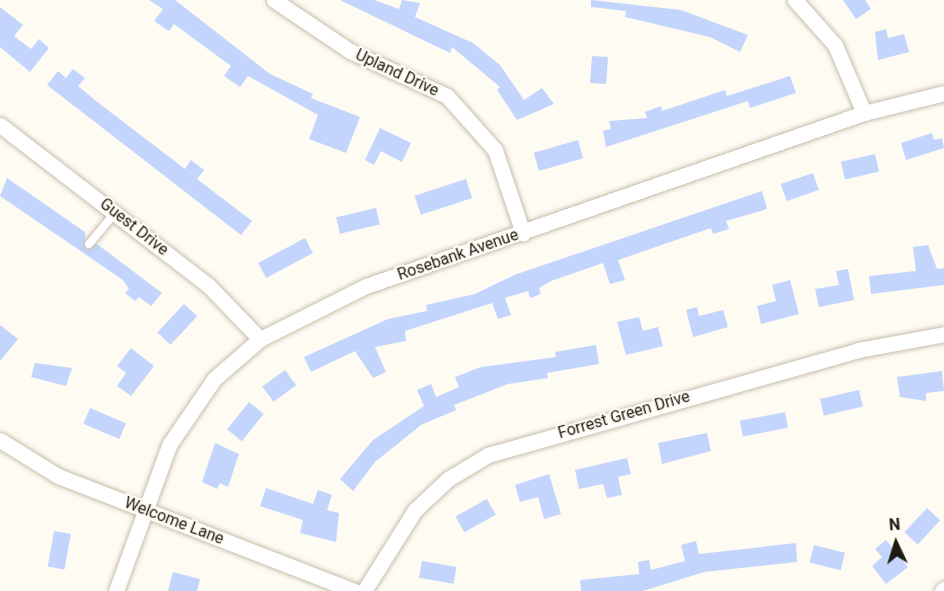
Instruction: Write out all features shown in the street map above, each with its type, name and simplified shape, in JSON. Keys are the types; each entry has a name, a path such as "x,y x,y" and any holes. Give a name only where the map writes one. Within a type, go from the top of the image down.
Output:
{"street":[{"name":"Upland Drive","path":"274,0 350,51 447,96 495,150 523,233"},
{"path":"795,0 835,45 864,113"},
{"name":"Rosebank Avenue","path":"116,591 142,509 189,413 214,379 260,339 366,286 864,113 944,93"},
{"name":"Guest Drive","path":"0,125 208,285 260,339"},
{"name":"Forrest Green Drive","path":"364,591 415,510 448,478 488,455 858,350 944,334"},
{"name":"Welcome Lane","path":"0,440 58,476 354,591"}],"lane":[{"path":"89,244 115,213"}],"building":[{"path":"149,0 175,0 270,74 313,94 311,98 360,117 346,153 309,139 318,115 248,76 240,87 224,76 231,66 174,24 169,31 154,21 163,9"},
{"path":"340,0 374,0 399,9 402,0 420,3 415,17 473,43 500,65 524,100 542,88 554,104 517,120 497,90 500,87 452,47 450,53"},
{"path":"591,0 681,10 748,35 740,52 710,37 625,17 626,11 591,7"},
{"path":"843,0 865,0 871,9 856,19"},
{"path":"0,7 23,25 14,36 31,49 39,39 49,48 30,72 0,47"},
{"path":"886,29 888,38 904,34 909,52 878,60 875,32"},
{"path":"592,56 608,57 606,84 590,83"},
{"path":"73,69 85,78 78,86 96,101 185,169 191,160 204,170 197,179 252,221 241,235 47,85 58,71 66,78"},
{"path":"790,76 796,93 750,108 748,101 606,147 603,131 611,129 609,121 647,118 645,112 661,106 662,111 725,90 727,96"},
{"path":"380,128 411,143 402,162 381,151 374,165 365,160"},
{"path":"932,133 934,140 942,138 944,148 906,160 901,143"},
{"path":"578,140 583,158 539,171 534,153"},
{"path":"875,154 879,172 845,179 841,162"},
{"path":"813,173 819,190 787,201 781,184"},
{"path":"7,178 85,232 86,249 97,244 162,293 151,306 139,297 135,301 125,293 129,289 123,280 0,196"},
{"path":"466,179 472,198 421,215 415,196"},
{"path":"762,191 767,209 726,221 729,229 713,234 711,228 618,260 625,280 610,284 603,263 551,281 539,288 541,294 530,298 528,291 505,298 511,315 498,319 492,303 405,331 406,341 375,347 386,372 373,378 355,351 311,372 304,357 388,319 427,311 426,305 475,294 514,275"},
{"path":"376,208 380,225 340,234 336,217"},
{"path":"305,238 313,253 266,278 258,263"},
{"path":"928,245 937,269 944,268 944,285 871,294 869,276 916,271 913,247"},
{"path":"848,269 854,300 819,307 815,289 839,285 836,271"},
{"path":"790,280 799,314 761,324 757,306 776,301 772,285"},
{"path":"184,304 197,316 171,345 157,333"},
{"path":"697,307 699,316 723,310 728,327 693,337 686,310"},
{"path":"639,317 643,331 658,327 663,346 626,355 617,322"},
{"path":"0,325 18,339 0,361"},
{"path":"596,345 599,364 547,373 548,378 508,384 454,405 456,410 421,425 375,462 353,491 340,479 373,440 424,406 417,390 431,384 436,397 459,387 455,377 481,367 556,357 555,352"},
{"path":"131,348 154,366 131,396 117,386 126,373 117,366"},
{"path":"35,363 72,368 66,386 31,377"},
{"path":"285,370 296,385 274,402 262,386"},
{"path":"942,371 944,391 926,393 926,401 900,397 897,377"},
{"path":"859,390 863,407 824,416 820,399"},
{"path":"249,402 264,414 242,441 227,429"},
{"path":"90,408 126,423 119,439 83,424"},
{"path":"785,412 788,428 743,436 740,421"},
{"path":"707,433 711,451 662,464 658,443"},
{"path":"215,443 239,454 228,487 220,483 217,489 202,482"},
{"path":"627,458 631,474 618,477 622,495 607,498 603,484 579,489 575,470"},
{"path":"549,474 561,514 544,519 538,497 520,502 515,485"},
{"path":"266,488 313,504 318,490 332,495 327,510 339,513 336,542 300,533 303,520 260,506"},
{"path":"487,499 496,515 464,532 456,516"},
{"path":"927,508 940,520 918,544 904,532"},
{"path":"54,531 71,534 64,569 48,566"},
{"path":"886,540 908,567 886,584 872,566 882,557 875,549"},
{"path":"696,541 699,554 796,543 797,562 704,572 643,591 581,591 580,580 639,574 638,562 649,560 651,570 685,561 681,545"},
{"path":"814,545 845,553 841,570 810,562"},
{"path":"422,561 456,567 454,584 419,578"},
{"path":"173,572 200,579 197,591 168,591"}]}
